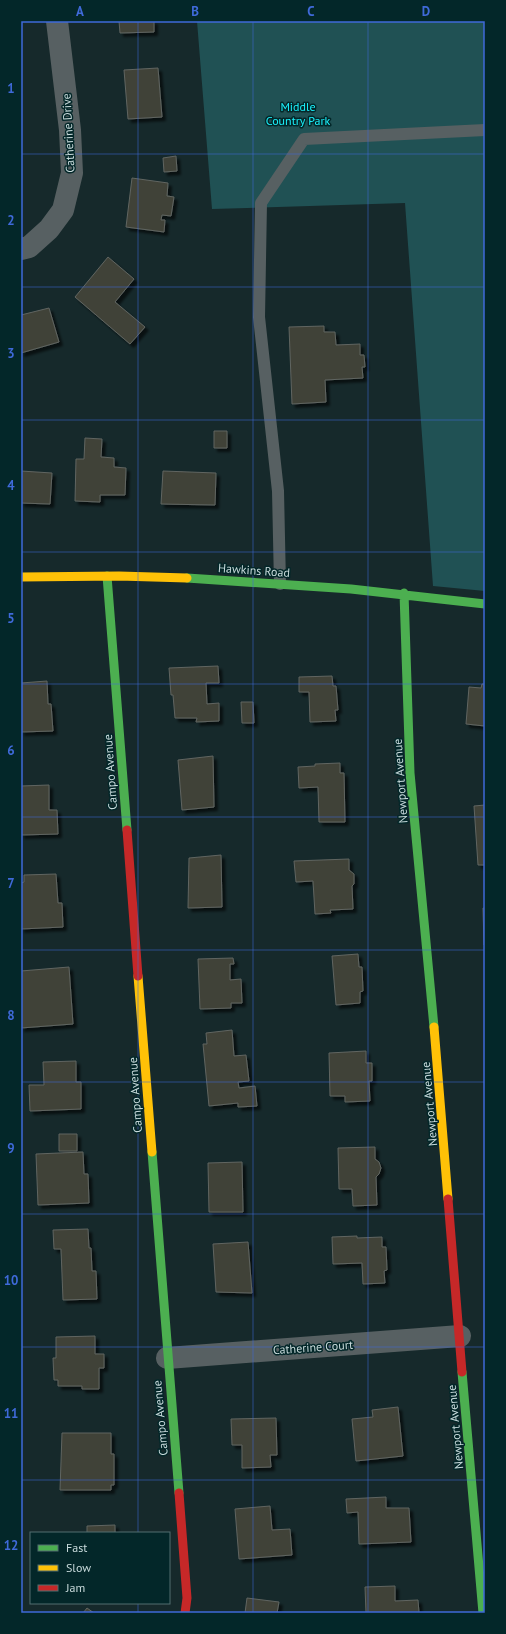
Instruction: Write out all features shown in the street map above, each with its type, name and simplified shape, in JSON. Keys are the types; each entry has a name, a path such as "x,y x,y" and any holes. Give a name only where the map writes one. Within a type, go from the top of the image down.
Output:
{"street":[{"name":"Catherine Drive","path":"21,249 30,247 49,229 64,210 72,173 70,130 57,21"},
{"name":"Hawkins Road","path":"21,577 107,576 216,579 404,593 485,604"},
{"name":"Campo Avenue","path":"107,576 167,1358 187,1598 185,1613"},
{"name":"Newport Avenue","path":"404,593 410,773 442,1117 483,1613"},
{"name":"Catherine Court","path":"167,1358 460,1336"}],"lane":[{"path":"280,584 278,491 259,317 261,203 304,139 485,130"}],"green space":[{"name":"Middle Country Park","path":"197,21 485,21 485,591 433,586 405,203 212,209"}],"building":[{"path":"119,21 154,21 154,32 120,33"},
{"path":"158,68 162,117 128,119 124,70"},
{"path":"176,156 177,171 164,172 163,158"},
{"path":"132,178 168,183 167,196 174,197 171,216 162,215 161,220 165,220 164,232 126,227"},
{"path":"108,257 134,279 115,302 145,327 130,344 75,297"},
{"path":"49,308 59,342 21,353 21,315"},
{"path":"324,326 324,332 335,332 336,345 360,344 360,355 364,355 365,367 362,367 363,378 325,380 326,402 292,404 289,327"},
{"path":"214,431 227,431 227,448 214,448"},
{"path":"85,438 102,439 101,457 114,458 114,467 126,468 125,495 100,495 100,502 75,501 76,459 84,459"},
{"path":"21,471 52,473 50,504 21,503"},
{"path":"163,471 216,473 215,505 161,504"},
{"path":"218,666 219,683 206,683 207,704 219,703 219,721 196,722 197,718 175,718 173,695 171,695 169,668"},
{"path":"332,676 333,686 336,686 338,710 335,710 336,721 310,722 309,692 299,692 299,677"},
{"path":"47,681 48,704 51,704 53,731 21,732 21,683"},
{"path":"482,684 485,684 485,726 466,724 469,687 481,688"},
{"path":"241,702 253,702 254,723 242,723"},
{"path":"213,756 214,807 182,810 178,760"},
{"path":"340,763 340,773 344,773 345,822 319,822 318,787 299,788 298,767 315,766 315,764"},
{"path":"49,785 49,810 57,810 58,834 21,835 21,786"},
{"path":"485,805 485,865 478,865 474,806"},
{"path":"221,855 222,907 188,908 189,858"},
{"path":"349,859 349,870 354,874 354,884 352,886 353,909 330,910 331,913 315,914 313,881 296,882 294,861"},
{"path":"56,874 58,903 62,903 63,927 21,929 21,883 24,882 24,875"},
{"path":"483,908 485,908 485,945 484,945"},
{"path":"358,954 359,967 362,967 363,991 360,992 360,1003 336,1005 332,956"},
{"path":"233,958 234,964 230,964 230,980 241,979 242,1003 231,1003 231,1008 200,1009 198,959"},
{"path":"69,967 73,1024 21,1028 21,971"},
{"path":"232,1030 234,1056 246,1055 249,1081 238,1082 239,1088 255,1086 257,1106 238,1107 238,1103 209,1106 203,1044 207,1044 206,1033"},
{"path":"366,1051 366,1063 372,1063 372,1081 369,1081 370,1101 345,1102 345,1096 330,1096 329,1053"},
{"path":"76,1061 76,1082 81,1082 81,1109 30,1111 29,1085 44,1085 43,1062"},
{"path":"59,1134 77,1134 77,1151 59,1151"},
{"path":"375,1147 375,1159 379,1162 381,1168 376,1177 377,1205 353,1206 352,1189 339,1189 338,1148"},
{"path":"83,1152 84,1174 88,1174 89,1203 38,1205 36,1154"},
{"path":"242,1162 243,1212 209,1212 208,1163"},
{"path":"88,1229 92,1271 96,1271 97,1299 63,1300 61,1249 54,1249 53,1230"},
{"path":"357,1236 357,1238 382,1237 382,1247 386,1247 387,1270 384,1271 385,1283 363,1284 362,1263 333,1264 332,1237"},
{"path":"248,1242 252,1293 216,1292 213,1244"},
{"path":"95,1336 95,1354 104,1354 104,1368 99,1368 99,1389 82,1389 82,1386 58,1386 58,1380 54,1380 53,1358 56,1358 56,1337"},
{"path":"398,1407 403,1456 356,1461 352,1419 373,1417 372,1410"},
{"path":"276,1418 277,1455 270,1455 271,1467 242,1468 242,1445 232,1445 231,1419"},
{"path":"62,1433 111,1433 111,1454 114,1454 114,1485 111,1485 111,1490 60,1490"},
{"path":"386,1497 386,1508 409,1508 411,1542 359,1544 358,1512 347,1513 346,1499"},
{"path":"270,1506 272,1530 290,1529 292,1555 239,1559 235,1509"},
{"path":"115,1525 115,1532 87,1532 87,1526"},
{"path":"395,1586 395,1601 418,1600 419,1613 366,1613 365,1587"},
{"path":"247,1598 279,1602 277,1613 245,1613"},
{"path":"87,1608 94,1613 83,1613"}],"traffic: fast":[{"path":"107,576 127,830"},
{"path":"187,578 351,589 485,604"},
{"path":"404,593 410,773 434,1027"},
{"path":"152,1152 179,1493"},
{"path":"462,1372 483,1613"}],"traffic: slow":[{"path":"21,577 119,576 187,578"},
{"path":"138,976 152,1152"},
{"path":"434,1027 448,1199"}],"traffic: jam":[{"path":"127,830 138,976"},
{"path":"448,1199 462,1372"},
{"path":"179,1493 187,1598 185,1613"}]}
